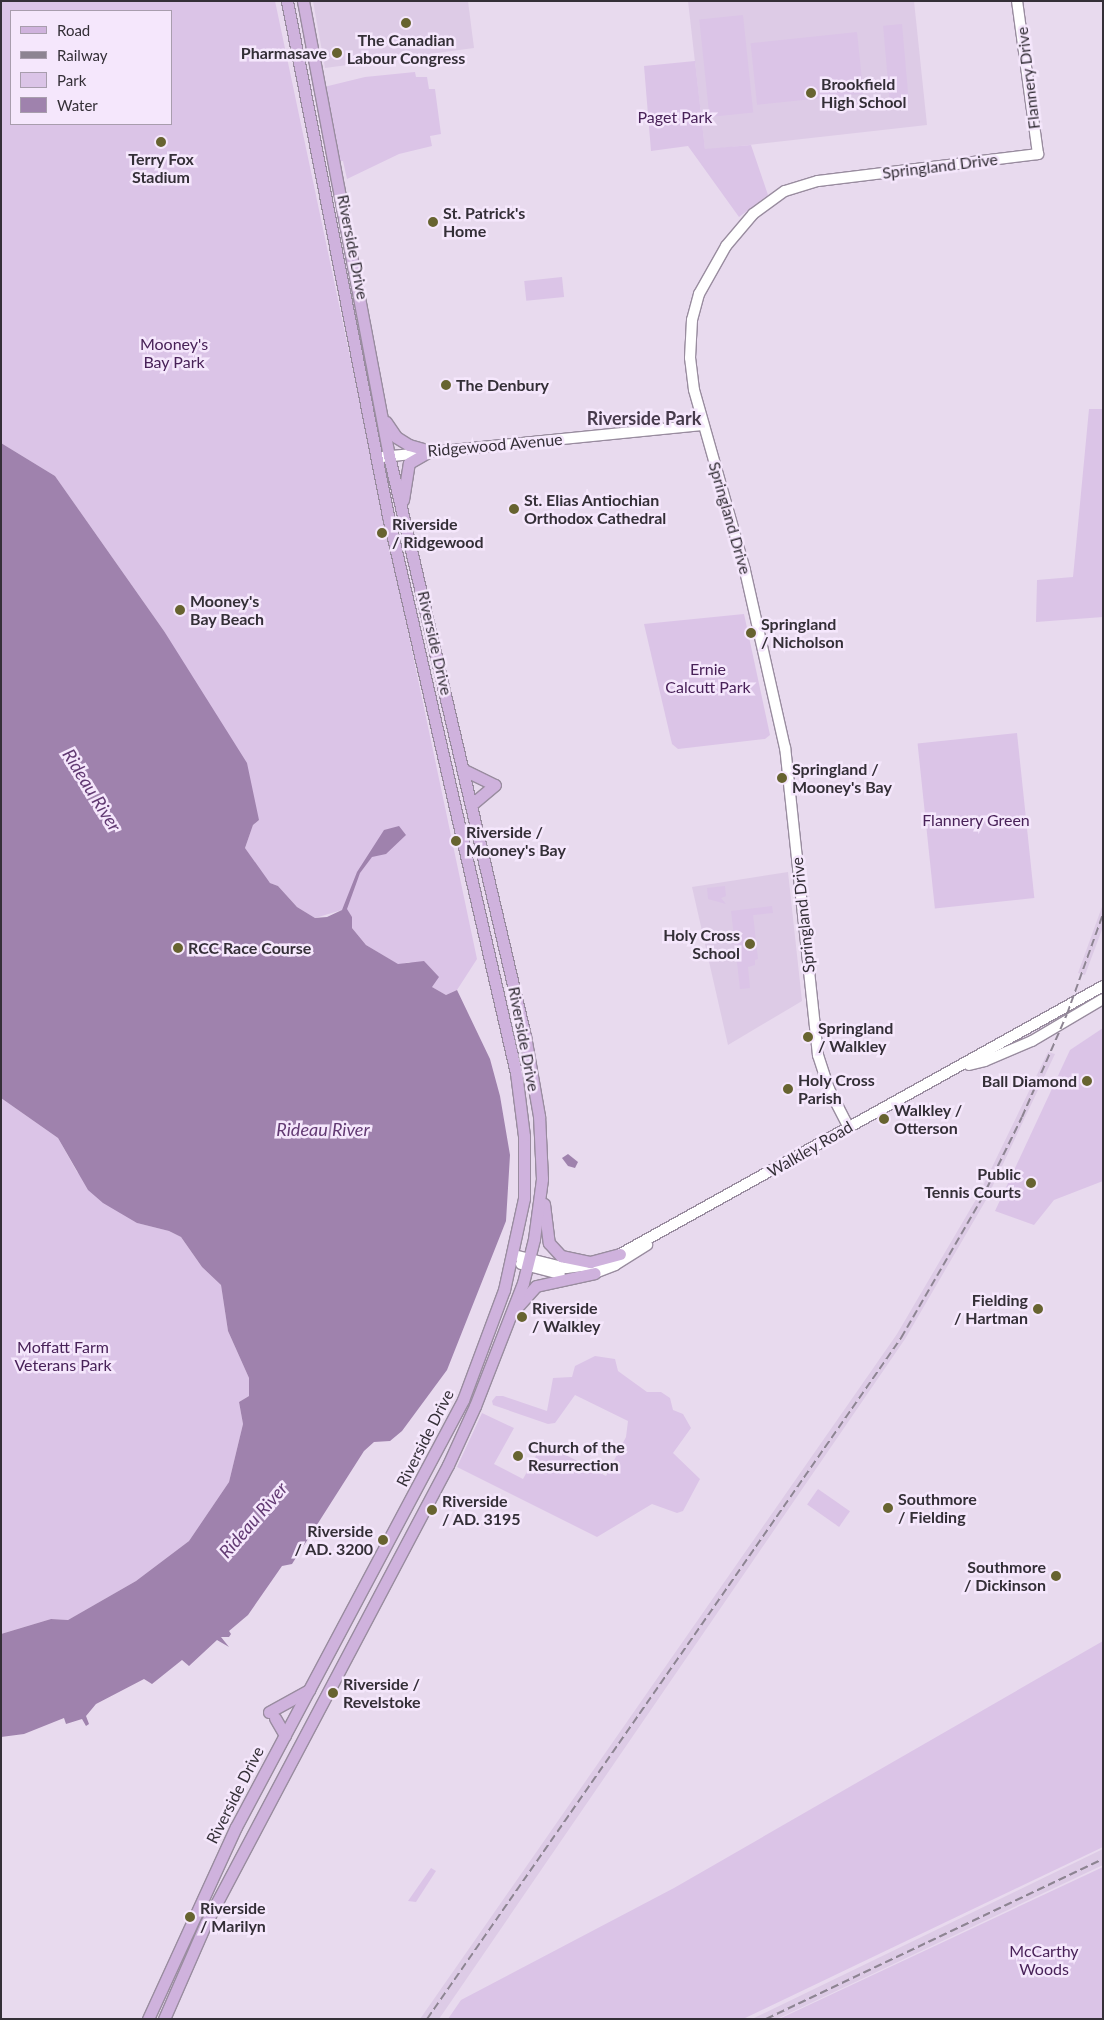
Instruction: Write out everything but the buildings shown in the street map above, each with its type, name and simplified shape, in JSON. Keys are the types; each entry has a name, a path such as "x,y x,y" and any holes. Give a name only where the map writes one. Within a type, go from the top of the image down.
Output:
{"main road":[{"name":"Riverside Drive","path":"148,2019 192,1917 285,1735 372,1576 463,1400 495,1320 513,1258 523,1206 525,1166 516,1072 377,458 287,1"},
{"name":"Riverside Drive","path":"164,2019 206,1923 248,1841 448,1465 512,1314 529,1262 542,1178 537,1100 472,805 390,456 303,1"},
{"path":"303,85 318,82"},
{"path":"383,417 396,437 409,445 430,451"},
{"path":"402,509 407,468 414,459 430,451"},
{"path":"464,770 495,785 472,805"},
{"path":"542,1178 546,1231 558,1254 581,1262 620,1254"},
{"path":"512,1314 536,1286 594,1273"},
{"path":"285,1735 272,1715 309,1690"}],"street":[{"name":"Flannery Drive","path":"1017,1 1038,154"},
{"name":"Springland Drive","path":"848,1126 829,1089 818,1055 785,748 743,563 702,425 690,358 692,320 699,294 726,246 769,199 800,184 1038,154"},
{"name":"Ridgewood Avenue","path":"377,458 430,451 702,425"},
{"name":"Walkley Road","path":"513,1258 578,1269 598,1265 660,1235 848,1126 963,1066 1103,986"},
{"name":"Walkley Road","path":"963,1066 985,1062 1032,1041 1103,999"},
{"name":"Walkley Road","path":"529,1262 564,1275 594,1273 643,1249 660,1235"}],"shaded area":[{"path":"313,1 468,1 474,48 325,68"},
{"name":"Brookfield High School","path":"688,1 914,1 927,125 705,150"},
{"name":"Holy Cross School","path":"788,872 802,1001 728,1045 692,887"},
{"path":"1103,904 1103,927 1085,975 1078,973"},
{"path":"1048,1052 1055,1054 986,1200 905,1339 439,2019 420,2019 897,1334 978,1196"},
{"path":"1103,1849 1103,1865 777,2019 752,2019"}],"green space":[{"name":"Mooney's Bay Park","path":"1,1 275,1 477,959 457,990 446,995 432,987 428,969 409,962 399,965 366,945 352,928 352,917 342,910 315,918 297,907 278,886 270,883 260,872 245,848 253,825 259,820 164,631 55,476 1,443"},
{"path":"743,15 753,112 709,117 699,20"},
{"path":"902,24 909,104 890,105 883,26"},
{"path":"857,32 863,94 757,105 751,43"},
{"name":"Paget Park","path":"695,61 705,149 751,145 768,195 739,217 688,146 651,151 644,66"},
{"path":"415,72 416,77 427,77 429,89 435,89 441,134 430,136 432,146 399,154 347,179 343,161 338,161 324,87 365,77"},
{"path":"562,277 564,297 526,301 524,281"},
{"path":"1089,409 1103,409 1103,617 1036,622 1037,580 1073,577"},
{"name":"Ernie Calcutt Park","path":"744,614 770,735 765,739 678,749 672,744 644,624"},
{"name":"Flannery Green","path":"1017,733 1034,898 935,909 918,743"},
{"path":"725,886 726,896 721,898 726,904 708,899 707,888"},
{"path":"772,906 773,913 753,915 758,959 755,960 755,965 748,967 750,988 740,989 731,911"},
{"path":"1103,1028 1103,1181 1054,1200 1034,1225 995,1211 1070,1050"},
{"name":"Moffatt Farm Veterans Park","path":"1,1098 58,1138 77,1172 137,1223 169,1231 181,1237 202,1267 221,1285 228,1331 249,1378 249,1396 239,1402 243,1424 229,1482 189,1541 136,1581 68,1620 51,1619 1,1634"},
{"path":"595,1356 615,1359 618,1371 647,1392 661,1392 670,1398 673,1410 683,1414 691,1428 673,1453 700,1479 683,1511 677,1513 652,1504 597,1537 457,1467 482,1413 514,1428 494,1464 523,1479 543,1443 606,1476 626,1437 628,1421 575,1395 555,1423 548,1424 493,1405 492,1401 496,1396 503,1396 547,1411 553,1378 572,1377 575,1366"},
{"path":"818,1489 850,1511 839,1527 807,1505"},
{"path":"1103,1641 1103,1847 743,2019 448,2019 461,2000 674,1888"},
{"name":"McCarthy Woods","path":"1103,1867 1103,2019 779,2019"},
{"path":"431,1868 436,1871 416,1902 408,1901"}],"water":[{"name":"Rideau River","path":"1,443 55,476 164,631 247,763 259,820 253,825 245,848 270,883 278,886 297,907 315,918 327,917 342,910 357,872 384,830 399,826 406,835 386,854 372,857 360,873 347,909 352,917 352,928 366,945 398,964 424,961 439,977 432,987 446,995 457,990 490,1059 500,1096 510,1155 506,1221 447,1370 402,1431 390,1441 374,1442 364,1451 292,1564 282,1566 248,1615 229,1631 231,1634 229,1637 221,1637 229,1647 217,1640 189,1666 182,1660 152,1684 144,1679 96,1704 86,1716 89,1724 86,1726 82,1719 66,1724 64,1718 24,1734 1,1737 1,1634 51,1619 68,1620 136,1581 189,1541 229,1482 243,1424 239,1402 249,1396 249,1378 228,1331 221,1285 202,1267 181,1237 169,1231 137,1223 103,1203 88,1190 58,1138 1,1098"},
{"path":"568,1154 578,1162 575,1168 568,1166 562,1158"}],"railway":[{"path":"427,2019 901,1338 982,1198 1022,1117 1067,1014 1103,914"},
{"path":"766,2019 1103,1859"}],"place":[{"name":"The Canadian Labour Congress","path":"406,23"},
{"name":"Pharmasave","path":"337,53"},
{"name":"Brookfield High School","path":"811,93"},
{"name":"Terry Fox Stadium","path":"161,142"},
{"name":"St. Patrick's Home","path":"433,222"},
{"name":"The Denbury","path":"446,385"},
{"name":"St. Elias Antiochian Orthodox Cathedral","path":"514,509"},
{"name":"Riverside / Ridgewood","path":"382,533"},
{"name":"Mooney's Bay Beach","path":"180,610"},
{"name":"Springland / Nicholson","path":"751,633"},
{"name":"Springland / Mooney's Bay","path":"782,778"},
{"name":"Riverside / Mooney's Bay","path":"456,841"},
{"name":"Holy Cross School","path":"750,944"},
{"name":"RCC Race Course","path":"178,948"},
{"name":"Springland / Walkley","path":"808,1037"},
{"name":"Ball Diamond","path":"1087,1081"},
{"name":"Holy Cross Parish","path":"788,1089"},
{"name":"Walkley / Otterson","path":"884,1119"},
{"name":"Public Tennis Courts","path":"1031,1183"},
{"name":"Fielding / Hartman","path":"1038,1309"},
{"name":"Riverside / Walkley","path":"522,1317"},
{"name":"Church of the Resurrection","path":"518,1456"},
{"name":"Southmore / Fielding","path":"888,1508"},
{"name":"Riverside / AD. 3195","path":"432,1510"},
{"name":"Riverside / AD. 3200","path":"383,1540"},
{"name":"Southmore / Dickinson","path":"1056,1576"},
{"name":"Riverside / Revelstoke","path":"333,1693"},
{"name":"Riverside / Marilyn","path":"190,1917"}],"district":[{"name":"Riverside Park","path":"644,418"}]}
